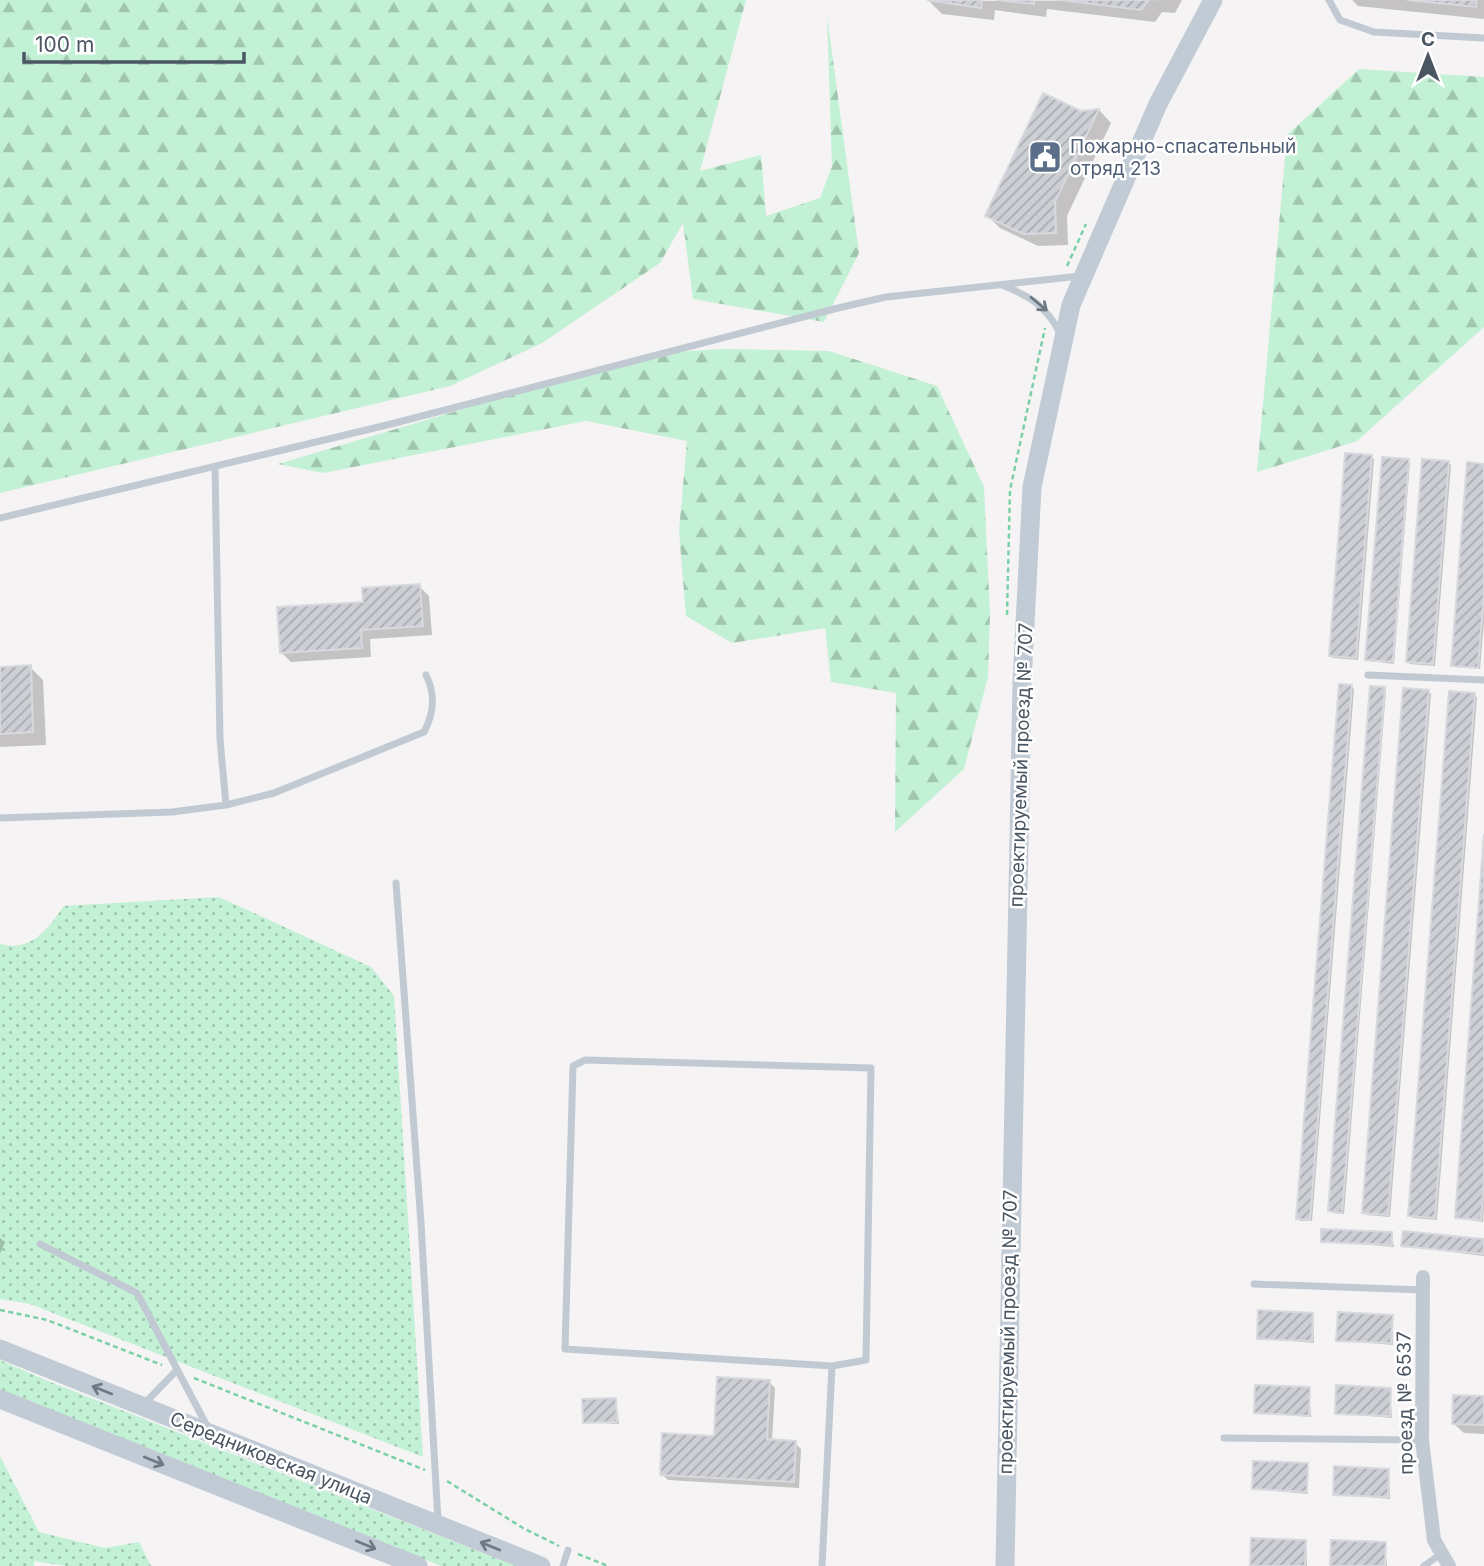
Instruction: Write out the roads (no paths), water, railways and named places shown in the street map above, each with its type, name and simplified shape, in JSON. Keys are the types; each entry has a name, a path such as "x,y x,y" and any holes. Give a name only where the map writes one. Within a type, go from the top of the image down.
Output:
{"street":[{"name":"проектируемый проезд № 707","path":"1005,1566 1022,683 1032,487 1071,305 1158,104 1213,0"},
{"name":"проезд № 6537","path":"1423,1283 1422,1440 1434,1540 1446,1560"},
{"name":"Середниковская улица","path":"0,1349 541,1566"},
{"path":"0,1399 418,1566"}],"lane":[{"path":"1329,0 1340,20 1374,32 1484,38"},
{"path":"0,518 215,468 886,297 1084,275"},
{"path":"1001,285 1030,296 1048,311 1064,339"},
{"path":"215,468 220,738 226,805"},
{"path":"0,818 172,812 226,805 285,789 424,732 432,716 432,688 426,675"},
{"path":"1368,675 1484,680"},
{"path":"396,883 438,1525"},
{"path":"584,1060 871,1068 866,1360 832,1366 565,1349 573,1066 584,1060"},
{"path":"40,1244 137,1293 176,1371 212,1434"},
{"path":"1254,1284 1423,1283"},
{"path":"822,1566 832,1366"},
{"path":"142,1406 176,1371"},
{"path":"1224,1438 1422,1440"},
{"path":"563,1566 568,1550"},
{"path":"1424,1566 1446,1560"}],"place":[{"name":"Пожарно-спасательный отряд 213","path":"1045,157"}]}
